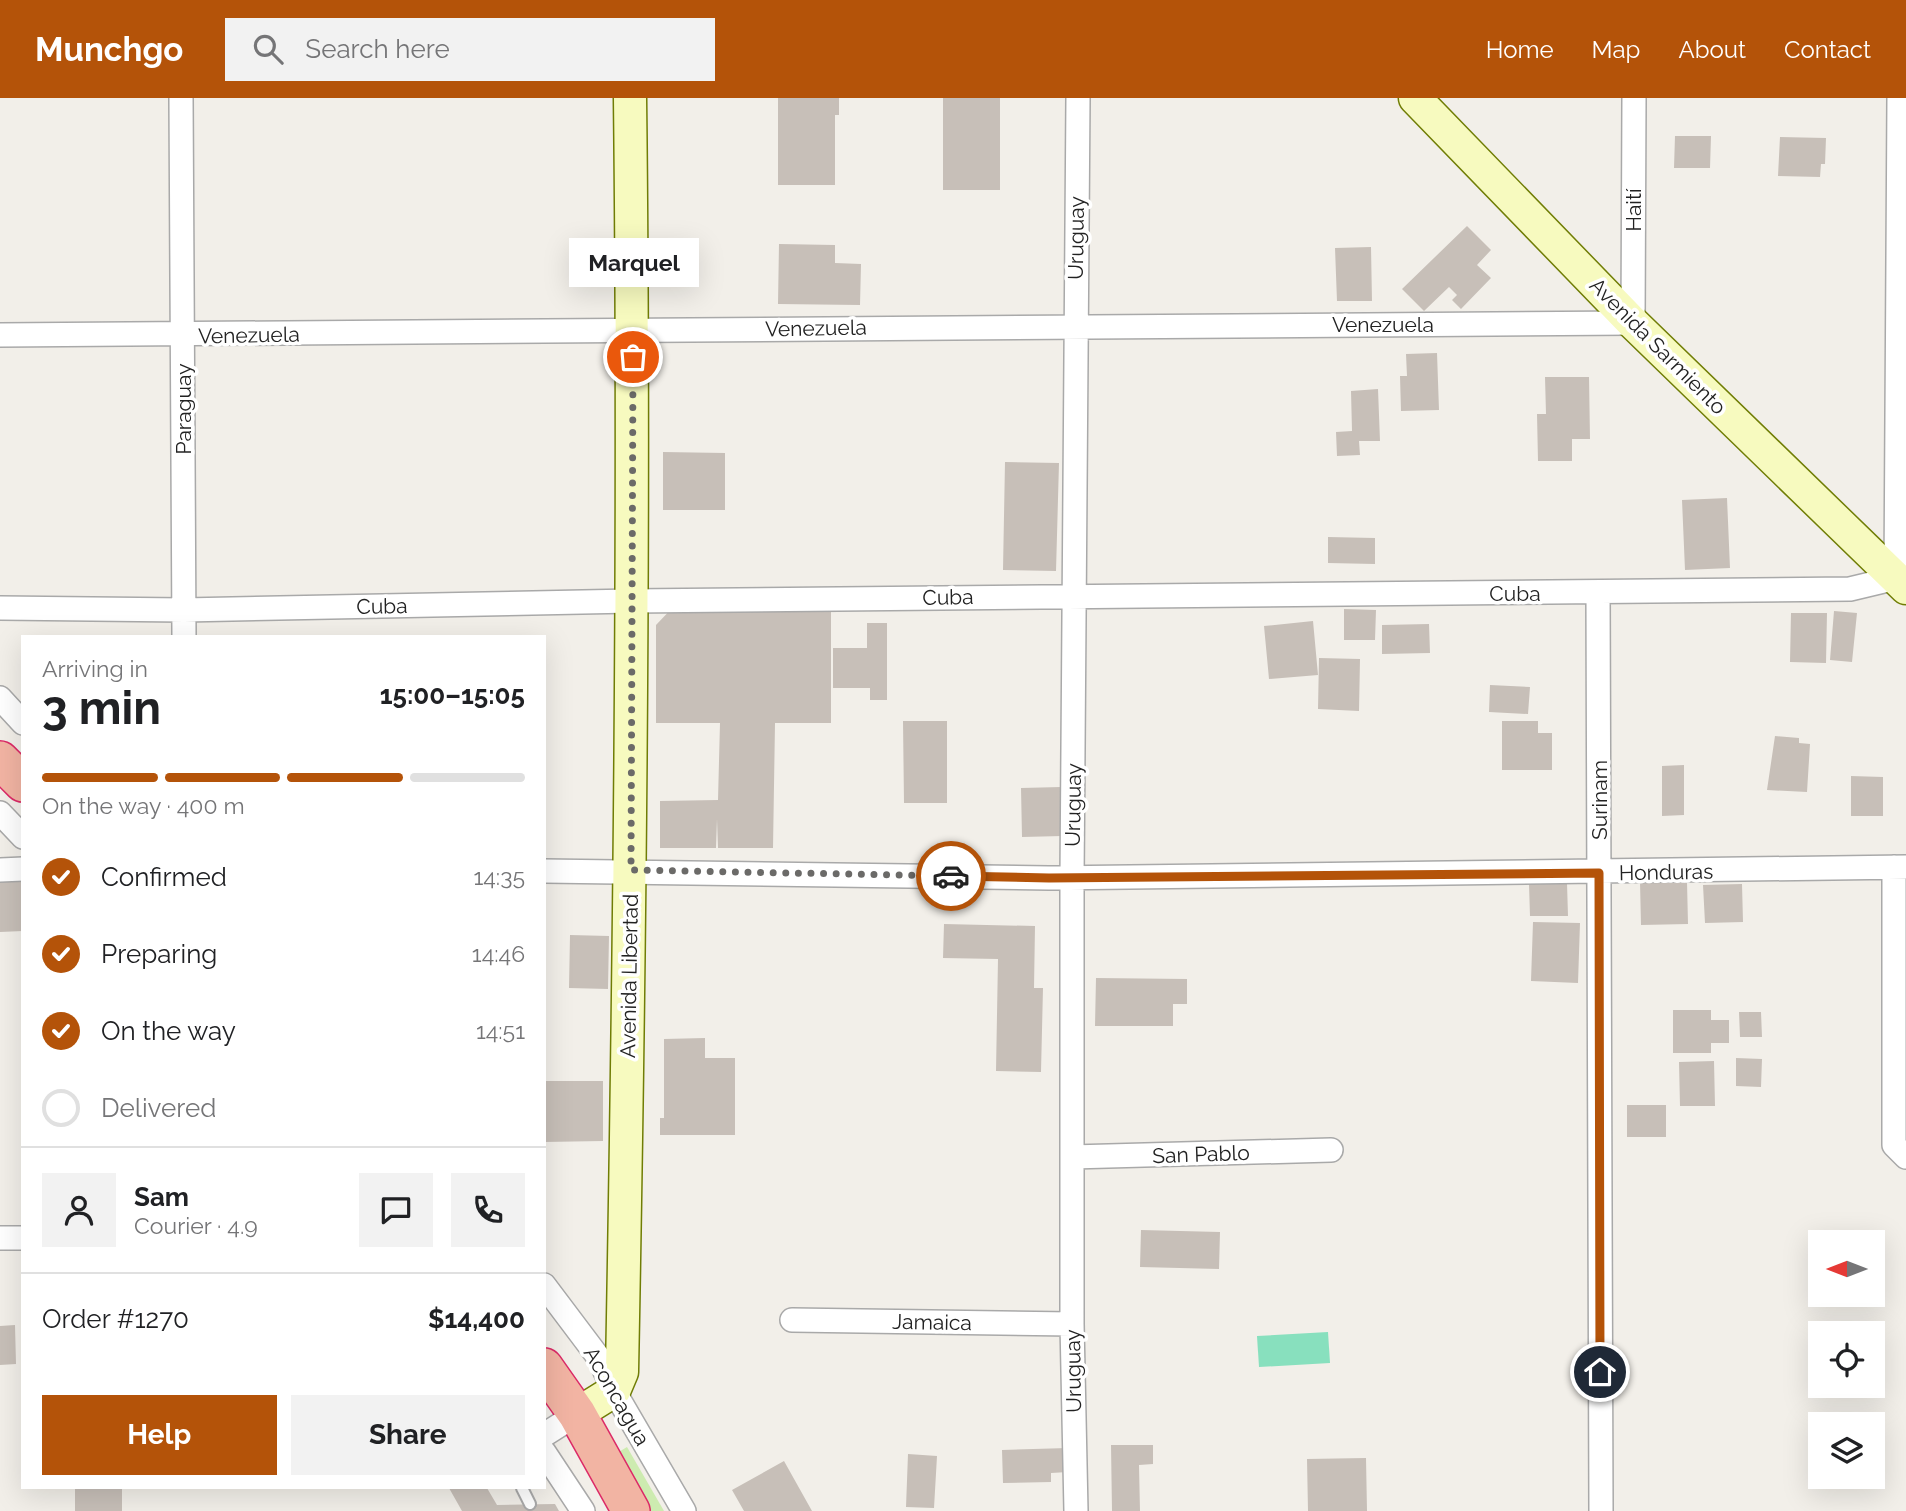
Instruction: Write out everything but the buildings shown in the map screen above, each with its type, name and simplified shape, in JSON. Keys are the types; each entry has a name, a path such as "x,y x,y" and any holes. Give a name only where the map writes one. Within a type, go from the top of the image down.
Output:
{"highway":[{"path":"0,760 21,781"},
{"path":"546,1370 577,1414 631,1511"}],"main road":[{"name":"Avenida Libertad","path":"614,1391 622,1371 631,870 633,329 630,98"},
{"name":"Avenida Sarmiento","path":"1416,98 1633,323 1901,583"},
{"path":"577,1414 614,1391"}],"street":[{"name":"Paraguay","path":"181,98 184,635"},
{"name":"Uruguay","path":"1076,1511 1072,1324 1072,878 1078,98"},
{"name":"Haití","path":"1633,323 1634,98"},
{"path":"1899,98 1901,583"},
{"name":"Venezuela","path":"0,335 182,336 633,329 1633,323"},
{"name":"Cuba","path":"0,608 184,610 632,601 1850,589 1901,583"},
{"name":"Surinam","path":"1598,592 1601,1511"},
{"path":"0,698 21,721"},
{"path":"0,813 21,835"},
{"path":"1900,867 1900,1151"},
{"name":"Honduras","path":"546,871 631,870 1072,878 1900,867"},
{"path":"0,870 21,869"},
{"name":"San Pablo","path":"1072,1157 1331,1150"},
{"path":"0,1238 21,1238"},
{"name":"Aconcagua","path":"546,1287 599,1358 614,1391 684,1511"},
{"name":"Jamaica","path":"792,1320 1072,1324"},
{"path":"546,1434 577,1414"},
{"path":"546,1455 583,1511"}],"lane":[{"path":"522,1489 530,1504"}],"green space":[{"path":"1328,1332 1330,1363 1259,1367 1257,1336"},
{"path":"627,1447 664,1511 651,1511 617,1453"}],"way so far":[{"path":"633,357 631,870 951,876"}],"place":[{"name":"Marquel","path":"633,357"}],"route":[{"path":"951,876 1049,878 1599,873 1600,1372"}]}
